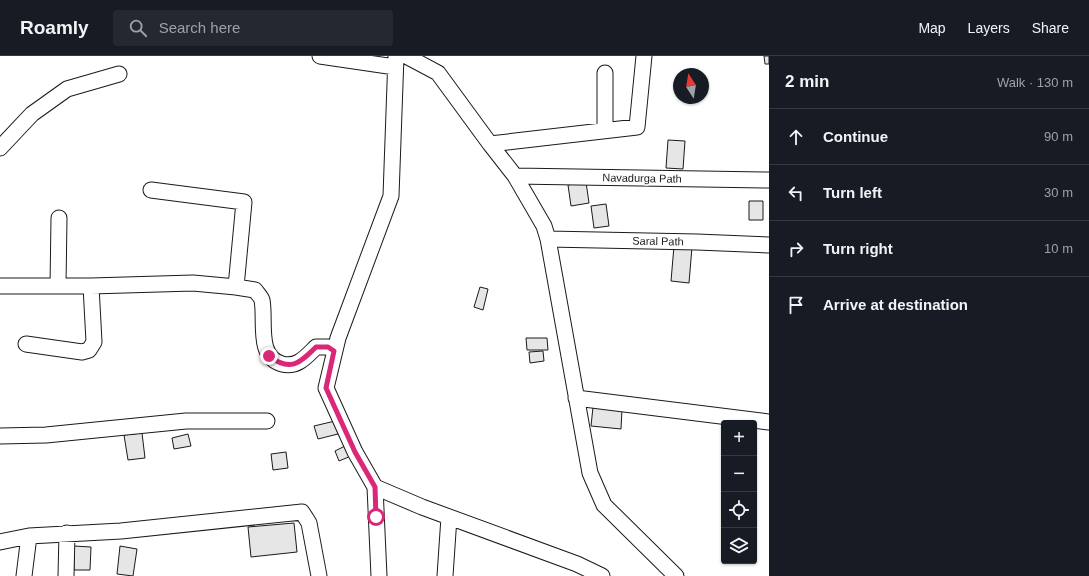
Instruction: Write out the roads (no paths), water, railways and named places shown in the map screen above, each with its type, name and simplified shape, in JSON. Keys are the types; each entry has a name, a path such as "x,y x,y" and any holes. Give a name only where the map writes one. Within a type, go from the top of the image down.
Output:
{"street":[{"path":"320,56 395,62 391,196 334,351 326,388 355,452 375,487 379,576"},
{"path":"406,56 438,73 515,176 544,226 548,239 590,473 604,505 676,576"},
{"path":"490,144 637,127 644,56"},
{"path":"605,73 605,130"},
{"path":"0,148 32,114 67,89 119,74"},
{"name":"Navadurga Path","path":"515,176 769,180"},
{"path":"151,190 244,202 236,287"},
{"path":"58,286 59,218"},
{"name":"Saral Path","path":"548,239 769,245"},
{"path":"0,286 91,286 193,283 255,290 262,299 264,345 269,356 278,363 289,366 300,363 316,347 328,347 334,351"},
{"path":"26,344 82,352 89,350 94,342 91,286"},
{"path":"576,398 769,422"},
{"path":"0,436 46,435 186,420 267,421"},
{"path":"375,487 422,507 577,564 602,576"},
{"path":"0,542 29,536 121,531 302,512 309,523 319,576"},
{"path":"445,576 449,516"},
{"path":"66,576 67,533"},
{"path":"24,576 29,536"}]}
